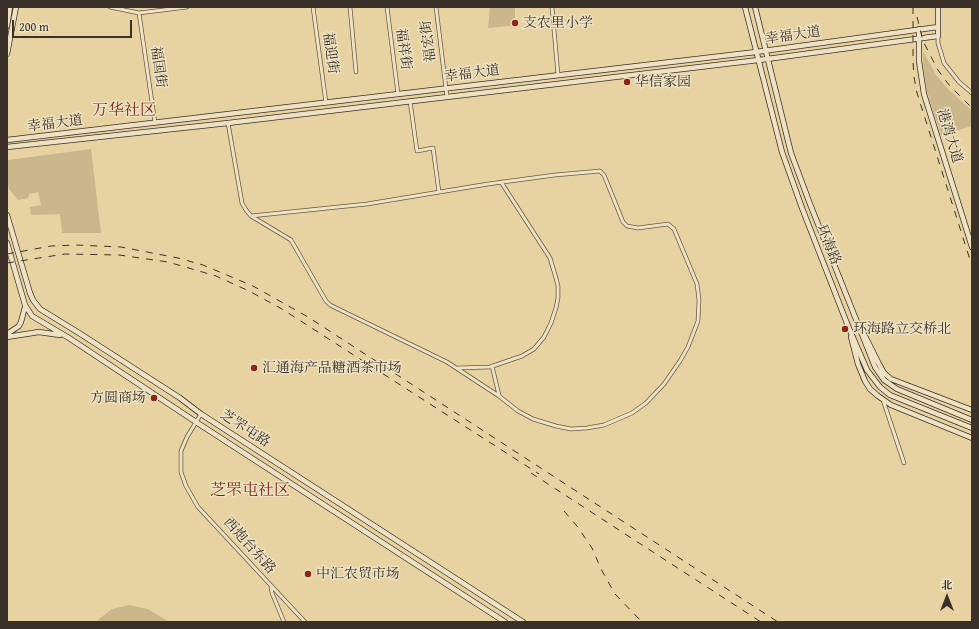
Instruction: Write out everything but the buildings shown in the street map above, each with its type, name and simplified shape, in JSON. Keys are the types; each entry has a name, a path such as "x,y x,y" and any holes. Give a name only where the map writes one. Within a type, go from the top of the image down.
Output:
{"main road":[{"path":"7,26 10,7"},
{"path":"7,54 16,7"},
{"name":"环海路","path":"745,7 782,152 848,326 868,370 880,387 890,395 972,428"},
{"name":"环海路","path":"755,7 791,153 875,367 884,380 897,388 936,406 972,420"},
{"path":"938,7 938,36"},
{"name":"幸福大道","path":"7,139 756,52 938,27"},
{"name":"港湾大道","path":"919,29 920,73 924,94 972,247"},
{"name":"幸福大道","path":"7,147 228,124 758,60 938,36"},
{"path":"7,152 15,146"},
{"name":"芝罘屯路","path":"7,215 30,293 36,304 45,312 180,398 201,414 523,622"},
{"name":"芝罘屯路","path":"7,243 25,306 34,318 69,338 505,622"},
{"path":"7,334 19,326 25,306"},
{"path":"857,324 865,335 884,373 891,379 972,410"},
{"path":"848,326 856,360 870,389 891,406 972,438"},
{"path":"7,337 39,332 56,333 69,338"}],"street":[{"path":"110,7 139,13 187,7"},
{"name":"福迎街","path":"313,7 326,103"},
{"path":"350,7 356,72"},
{"name":"福祥街","path":"387,7 398,94"},
{"name":"福宏街","path":"436,7 447,97"},
{"path":"552,7 558,75"},
{"name":"福国街","path":"139,13 155,123"},
{"path":"938,36 938,43 944,63 959,82 972,93"},
{"path":"410,101 417,151 433,148 439,192"},
{"path":"228,124 242,203 251,216 292,240 322,296 330,304 446,362 499,396 518,411 538,421 571,429 587,428 604,425 632,413 656,394 680,361 693,336 698,321 699,300 697,284 674,228 668,224 638,228 627,226 623,222 604,175 600,171 501,182 367,204 251,216"},
{"path":"456,368 492,366 522,356 534,349 544,337 551,323 558,298 556,278 550,258 501,182"},
{"path":"492,366 499,396"},
{"path":"883,400 904,463"},
{"name":"西炮台东路","path":"201,414 187,437 182,451 182,472 186,486 198,506 271,587 305,622"},
{"path":"271,587 284,622"}],"shaded area":[{"path":"490,7 515,7 515,23 509,26 488,28"},
{"path":"923,51 936,75 948,89 972,111 972,126 941,135 927,91"},
{"path":"91,149 101,233 62,233 60,214 31,215 30,207 41,205 38,192 29,194 28,198 18,200 9,189 7,181 8,160"},
{"path":"129,605 148,609 169,622 98,622 99,619 112,609"}],"railway":[{"path":"913,7 913,62 917,93 972,266"},
{"path":"917,17 923,41 938,70 949,85 972,108"},
{"path":"7,254 51,246 76,245 121,247 178,258 203,265 253,286 308,317 778,622"},
{"path":"7,263 65,254 119,255 168,262 216,276 249,291 282,309 539,474"},
{"path":"531,473 761,622"},
{"path":"564,511 577,526 592,548 601,569 615,594 642,622"}],"place":[{"name":"支农里小学","path":"515,23"},
{"name":"华信家园","path":"627,82"},
{"name":"环海路立交桥北","path":"845,329"},
{"name":"汇通海产品糖酒茶市场","path":"254,368"},
{"name":"方圆商场","path":"154,398"},
{"name":"中汇农贸市场","path":"308,574"}],"district":[{"name":"万华社区","path":"124,111"},
{"name":"芝罘屯社区","path":"250,491"}]}
